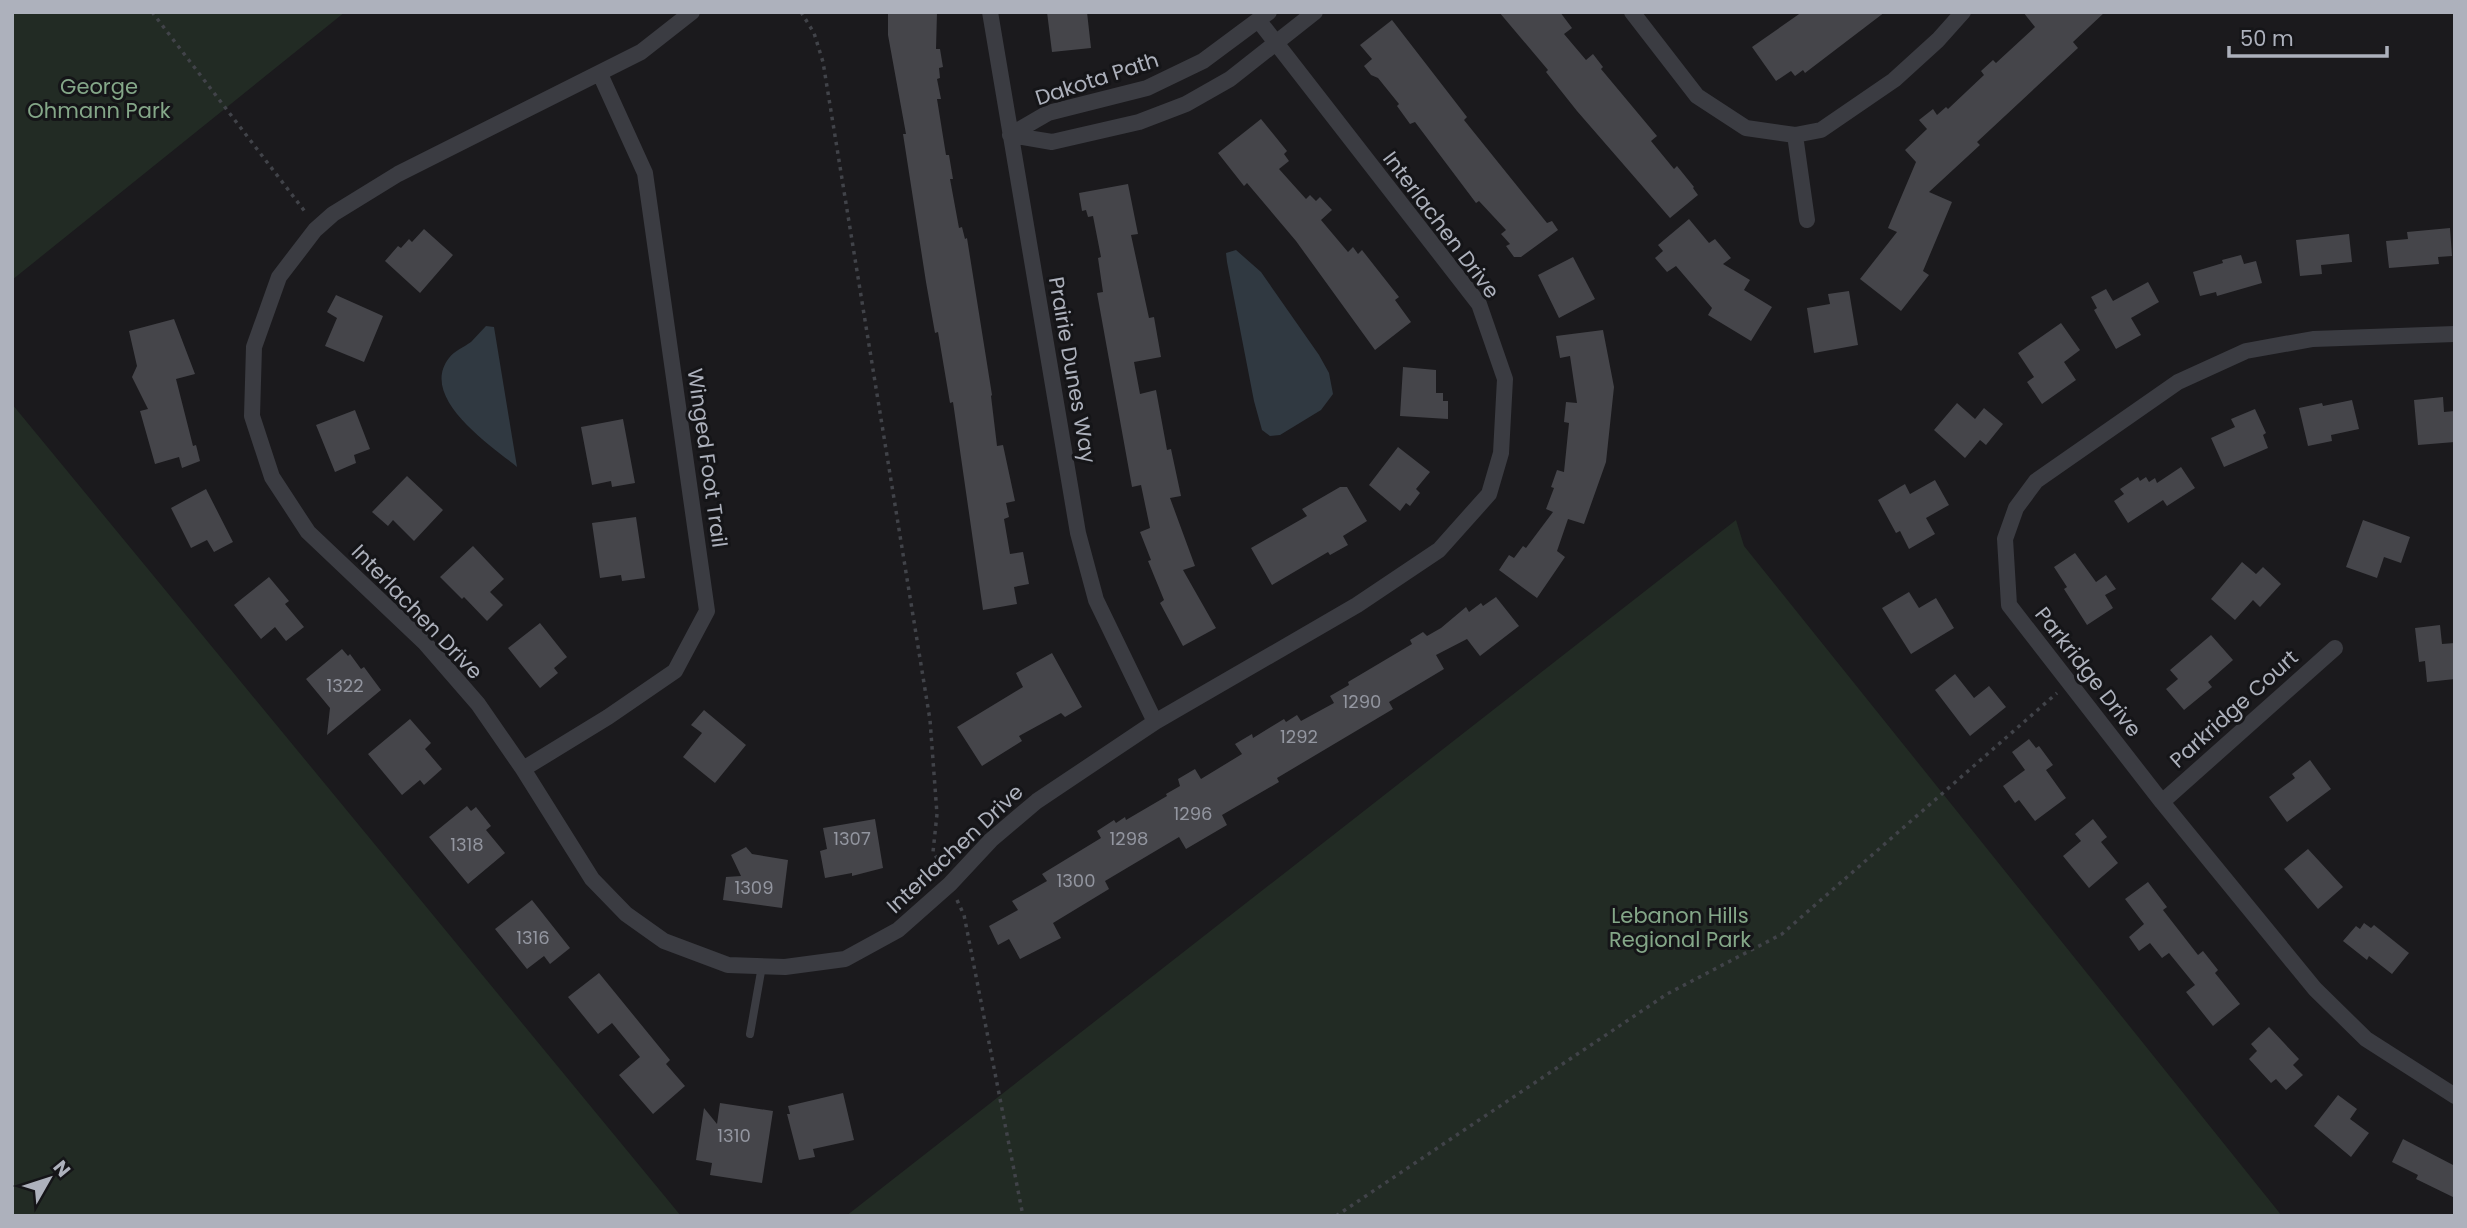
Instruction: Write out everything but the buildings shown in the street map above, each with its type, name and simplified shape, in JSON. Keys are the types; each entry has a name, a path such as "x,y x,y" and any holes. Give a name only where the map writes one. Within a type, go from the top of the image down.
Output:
{"street":[{"name":"Interlachen Drive","path":"692,12 641,52 398,174 333,214 315,230 279,277 254,347 252,416 272,477 308,532 425,643 478,704 523,769 592,879 626,914 664,941 728,965 785,967 845,959 898,930 950,884 991,839 1037,801 1155,723 1357,604 1439,550 1489,494 1500,453 1505,379 1479,304 1276,43 1264,16"},
{"name":"Prairie Dunes Way","path":"989,12 1082,546 1096,600 1155,723"},
{"name":"Dakota Path","path":"1010,135 1052,142 1139,122 1186,104 1230,79 1315,12"},
{"path":"1632,12 1697,96 1746,128 1795,135 1821,130 1884,87 1938,40 1963,12"},
{"name":"Dakota Path","path":"1010,135 1048,113 1146,89 1203,61 1264,16"},
{"name":"Winged Foot Trail","path":"523,769 608,717 675,671 707,611 645,173 600,74"},
{"path":"1795,135 1807,220"},
{"name":"Parkridge Drive","path":"2455,334 2313,339 2246,351 2178,382 2036,481 2016,508 2004,539 2009,605 2162,802 2315,989 2366,1039 2455,1096"},
{"name":"Parkridge Court","path":"2162,802 2334,648"}],"lane":[{"path":"750,1034 762,966"}],"path":[{"path":"152,12 302,206 315,230"},
{"path":"800,12 814,33 823,62 930,720 937,814 933,852 944,867 964,915 1023,1216"},
{"path":"1336,1216 1667,994 1782,934 2070,682"}],"green space":[{"name":"George Ohmann Park","path":"12,12 345,12 12,280"},
{"path":"12,404 681,1216 12,1216"},
{"name":"Lebanon Hills Regional Park","path":"1736,520 1744,546 2282,1216 846,1216"}],"shaded area":[{"path":"1236,250 1261,272 1329,373 1333,394 1321,410 1280,435 1270,436 1262,430 1254,401 1227,262 1226,253"},
{"path":"486,326 494,327 517,467 462,420 450,405 443,389 442,373 449,358 471,342"}]}
